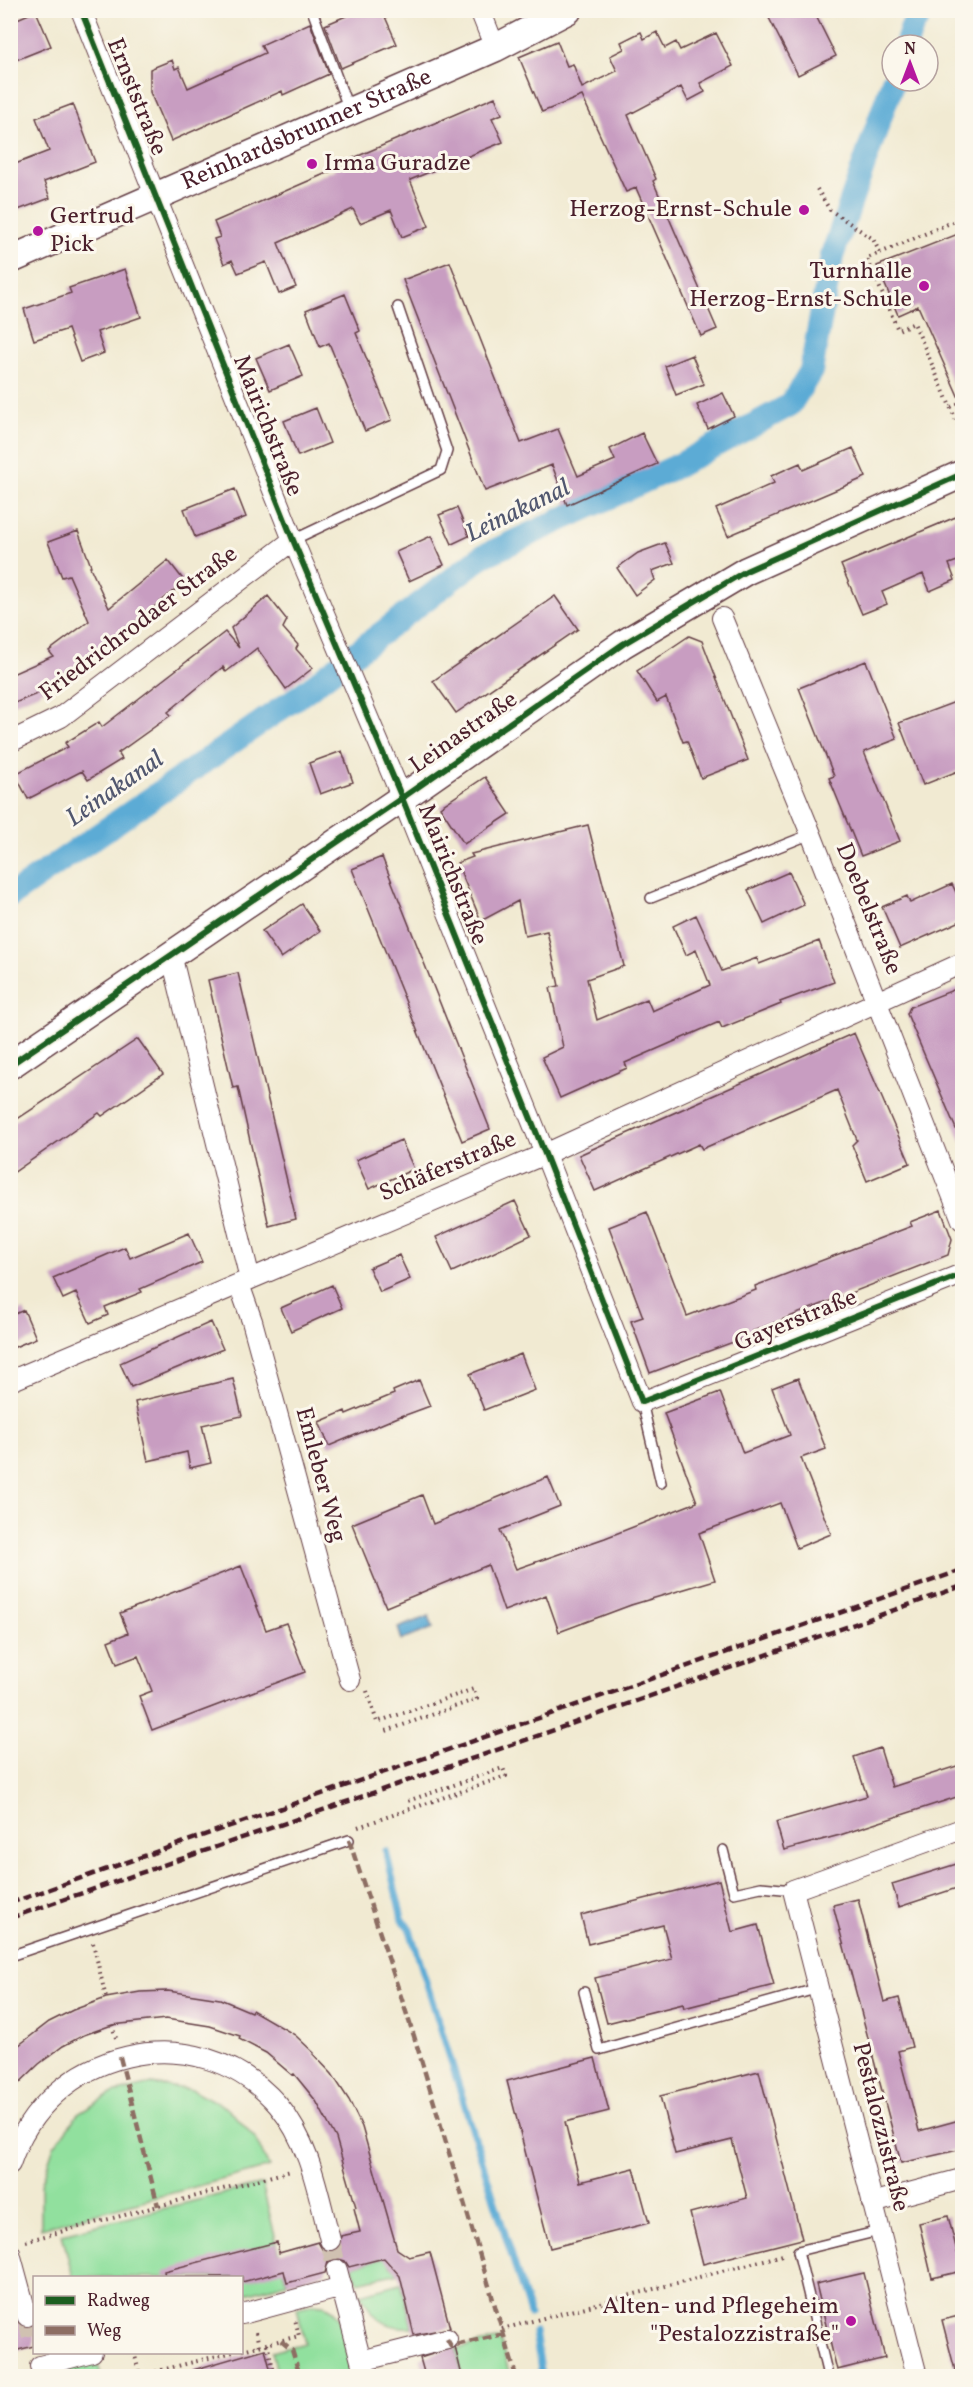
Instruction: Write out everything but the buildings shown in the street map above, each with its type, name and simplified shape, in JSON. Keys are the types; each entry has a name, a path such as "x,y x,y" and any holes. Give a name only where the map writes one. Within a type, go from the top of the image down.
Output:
{"street":[{"name":"Ernststraße","path":"81,10 157,196"},
{"path":"480,10 495,48"},
{"name":"Reinhardsbrunner Straße","path":"10,260 495,48 568,10"},
{"name":"Mairichstraße","path":"157,196 293,540 402,798 642,1402"},
{"name":"Leinastraße","path":"10,1065 402,798 623,644 746,571 963,474"},
{"name":"Friedrichrodaer Straße","path":"10,742 61,717 293,540"},
{"name":"Doebelstraße","path":"722,618 811,834 963,1220"},
{"name":"Emleber Weg","path":"171,954 252,1321 358,1684"},
{"name":"Schäferstraße","path":"15,1379 545,1154 877,1000 963,963"},
{"name":"Gayerstraße","path":"642,1402 963,1274"},
{"path":"793,1890 963,1829"},
{"name":"Pestalozzistraße","path":"793,1890 917,2376"},
{"path":"10,2163 35,2114 76,2076 120,2057 149,2052 175,2053 203,2058 232,2069 252,2082 277,2104 290,2121 303,2144 311,2166 330,2240"},
{"path":"872,2203 963,2179"},
{"path":"16,2248 27,2316"},
{"path":"243,2314 290,2301 340,2278 363,2369 447,2339"},
{"path":"40,2365 84,2354"}],"lane":[{"path":"312,10 350,112"},
{"path":"293,540 441,470 447,451 398,307"},
{"path":"651,898 811,834"},
{"path":"642,1402 661,1483"},
{"path":"10,1956 349,1840"},
{"path":"723,1850 734,1893 761,1887 793,1890"},
{"path":"584,1992 599,2049 819,1988"},
{"path":"828,2376 798,2252 879,2231"}],"path":[{"path":"817,189 830,210 873,239 880,253"},
{"path":"963,218 867,258 898,330 914,323 963,434"},
{"path":"951,407 963,401"},
{"path":"358,1684 377,1722 474,1689 477,1699 383,1732"},
{"path":"349,1840 350,1830 506,1776 503,1768 405,1802"},
{"path":"89,1928 106,1998"},
{"path":"16,2248 311,2166"},
{"path":"502,2329 798,2252"},
{"path":"243,2350 299,2336 290,2301"},
{"path":"267,2344 275,2376"},
{"path":"134,2354 139,2376 225,2354"}],"green space":[{"path":"152,2084 193,2090 229,2109 256,2139 269,2167 41,2228 41,2185 54,2146 78,2114 113,2093"},
{"path":"262,2184 287,2283 243,2295 243,2276 73,2276 62,2234"},
{"path":"390,2256 390,2265 399,2273 358,2282 352,2266"},
{"path":"401,2283 412,2327 387,2324 375,2316 361,2294"},
{"path":"313,2304 331,2308 339,2318 348,2342 355,2376 278,2376 272,2352 305,2343 297,2308"},
{"path":"500,2339 510,2376 462,2376 456,2349"},
{"path":"97,2359 101,2376 60,2376 66,2369"}],"water":[{"path":"429,1616 433,1628 402,1640 398,1628"}],"waterway":[{"name":"Leinakanal","path":"910,33 923,10"},
{"name":"Leinakanal","path":"10,896 302,694 481,557 679,465 790,405 811,371 832,256 889,93"},
{"path":"386,1851 402,1918 410,1930 530,2314"},
{"path":"535,2332 542,2376"}],"tunnel":[{"path":"330,2240 337,2270"},
{"path":"27,2316 33,2340"}],"railway":[{"path":"10,1903 962,1570"},
{"path":"10,1918 962,1586"}],"marked path":[{"path":"349,1840 414,2036 516,2376"},
{"path":"120,2057 158,2206"},
{"path":"447,2339 451,2346 504,2334"},
{"path":"281,2341 292,2350 300,2376"}],"cycle path":[{"path":"81,10 293,540 402,798 642,1402 962,1274"},
{"path":"10,1065 402,798 623,644 746,571 962,474"}],"place":[{"name":"Irma Guradze","path":"312,164"},
{"name":"Herzog-Ernst-Schule","path":"804,210"},
{"name":"Gertrud Pick","path":"38,231"},
{"name":"Turnhalle Herzog-Ernst-Schule","path":"924,286"},
{"name":"Alten- und Pflegeheim \"Pestalozzistraße\"","path":"851,2321"}]}
